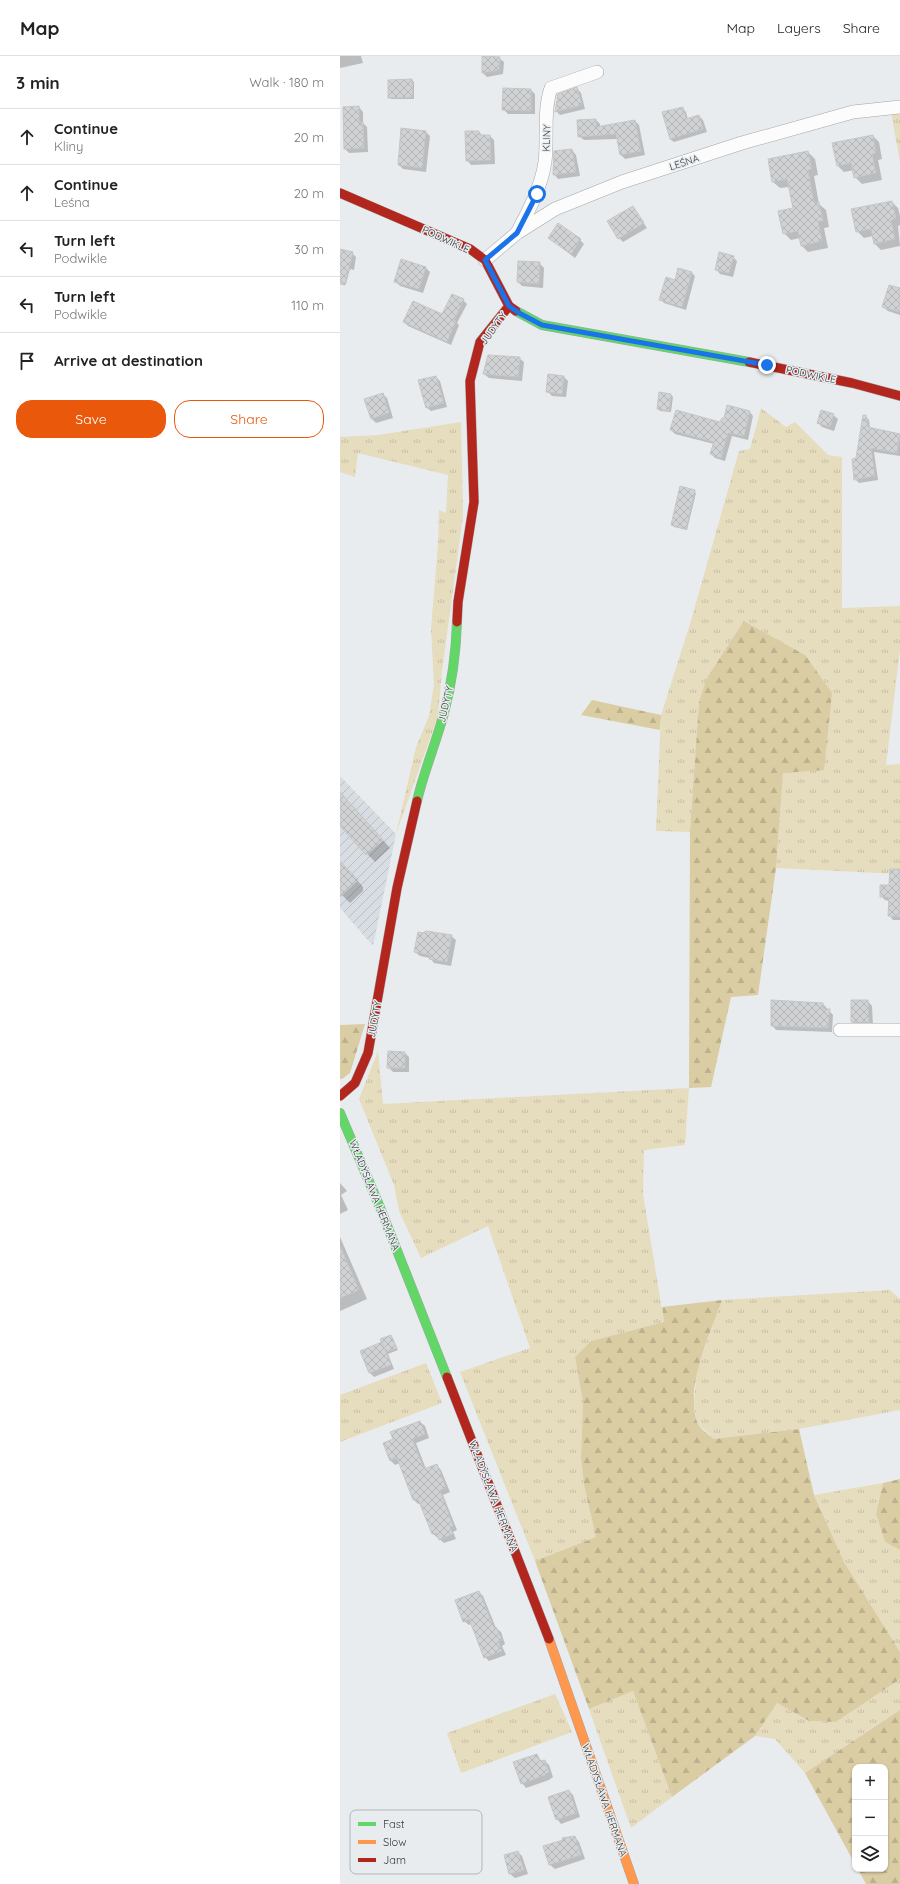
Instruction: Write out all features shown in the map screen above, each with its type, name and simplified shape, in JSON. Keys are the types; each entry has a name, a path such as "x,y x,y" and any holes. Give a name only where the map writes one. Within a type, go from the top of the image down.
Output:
{"street":[{"name":"KLINY","path":"517,233 537,194 545,162 547,100 551,88 597,72"},
{"name":"LEŚNA","path":"485,260 517,233 555,209 629,180 742,143 853,112 900,107"},
{"name":"PODWIKLE","path":"340,192 470,249 485,260 509,306 542,325 767,365 852,383 900,396"},
{"name":"JUDYTY","path":"340,1096 348,1092 356,1083 362,1072 368,1053 397,888 422,780 444,712 456,654 458,602 474,502 470,381 480,342 509,306"},
{"path":"840,1030 900,1030"},
{"name":"WŁADYSŁAWA HERMANA","path":"340,1113 378,1200 500,1511 557,1661 634,1884"}],"shaded area":[{"path":"340,776 396,834 373,946 340,908"}],"green space":[{"path":"900,111 900,162 891,112"},
{"path":"761,408 786,427 795,422 828,455 842,457 842,608 900,606 900,649 886,765 900,764 900,874 776,868 783,773 805,655 744,621 699,702 690,832 656,831 661,715 690,624 739,451 750,449"},
{"path":"461,422 463,516 442,671 438,716 396,834 416,747 429,716 434,685 431,628 438,545 439,510 446,513 448,475 358,453 355,477 340,472 340,437 378,435"},
{"path":"744,621 805,655 832,693 824,770 783,773 776,868 758,995 731,997 711,1087 689,1088 690,832 699,702 707,678"},
{"path":"592,700 661,715 660,730 581,715"},
{"path":"365,1024 350,1073 340,1079 340,1025"},
{"path":"378,1051 383,1104 689,1088 685,1145 644,1150 643,1194 664,1322 591,1341 575,1357 583,1402 581,1457 584,1485 596,1537 535,1561 460,1372 530,1348 488,1226 421,1258 399,1211 394,1185 359,1099"},
{"path":"890,1290 900,1299 900,1410 799,1429 714,1439 697,1423 694,1403 697,1369 722,1300"},
{"path":"722,1300 700,1360 696,1376 694,1407 697,1422 702,1429 714,1439 799,1429 814,1495 844,1562 900,1652 900,1679 836,1722 809,1721 777,1703 755,1736 672,1797 633,1691 589,1709 535,1561 596,1537 584,1485 581,1457 583,1402 575,1357 591,1341 664,1322 662,1307"},
{"path":"426,1363 442,1403 340,1442 340,1395"},
{"path":"900,1479 900,1550 885,1542 876,1514 883,1483"},
{"path":"883,1483 876,1514 885,1542 900,1550 900,1652 844,1562 814,1495"},
{"path":"900,1679 900,1710 805,1773 775,1739 755,1736 777,1703 809,1721 836,1722"},
{"path":"633,1691 672,1797 631,1828 589,1709"},
{"path":"555,1694 572,1732 461,1773 447,1733"},
{"path":"900,1710 900,1884 866,1884 860,1872 888,1872 888,1764 852,1764 852,1859 805,1773"}],"building":[{"path":"482,56 500,57 499,70 482,73"},
{"path":"412,79 413,97 388,98 388,80"},
{"path":"577,87 582,105 555,112 558,94"},
{"path":"503,88 531,89 531,111 502,110"},
{"path":"359,106 359,122 363,122 364,148 344,149 343,107"},
{"path":"683,107 686,119 699,115 703,129 670,139 662,112"},
{"path":"596,119 596,127 635,120 641,151 620,155 616,134 578,137 577,120"},
{"path":"401,128 426,131 422,168 398,165"},
{"path":"465,131 479,131 479,135 490,135 491,160 466,161"},
{"path":"873,135 876,153 872,154 876,173 854,178 851,163 837,166 832,143"},
{"path":"572,149 576,172 553,175 554,151"},
{"path":"808,151 812,169 808,170 814,203 819,202 823,221 818,221 822,241 801,246 798,231 783,234 778,211 793,208 787,179 772,182 768,159"},
{"path":"892,201 896,218 891,220 895,239 874,244 871,229 856,232 851,209"},
{"path":"633,206 644,223 618,239 607,221"},
{"path":"558,223 581,239 571,254 548,238"},
{"path":"340,249 353,252 345,285 340,284"},
{"path":"719,252 734,256 729,273 715,270"},
{"path":"401,259 426,267 419,289 394,282"},
{"path":"518,261 540,262 539,284 517,282"},
{"path":"678,268 692,272 682,307 659,300 666,277 675,280"},
{"path":"889,285 900,288 900,312 882,307"},
{"path":"452,294 464,299 454,320 456,321 447,342 403,322 413,301 442,314"},
{"path":"488,355 520,357 518,377 483,374"},
{"path":"548,374 564,376 562,394 546,392"},
{"path":"436,376 444,403 426,408 418,380"},
{"path":"659,392 671,394 669,411 657,409"},
{"path":"383,393 389,413 371,419 364,399"},
{"path":"727,405 750,411 744,436 728,433 721,458 710,454 714,442 670,430 676,410 720,422 722,418 724,418"},
{"path":"821,410 834,414 830,427 817,423"},
{"path":"863,415 866,415 868,427 900,434 897,453 871,448 875,476 854,480 852,459 856,458"},
{"path":"680,486 695,490 686,529 671,525"},
{"path":"340,792 383,840 366,855 340,826"},
{"path":"340,861 358,880 340,897"},
{"path":"890,869 900,869 900,917 888,916 889,897 880,897 880,885 889,885"},
{"path":"426,931 452,935 447,962 429,959 430,955 414,952 418,932 423,933"},
{"path":"771,1000 823,1003 823,1009 830,1009 828,1028 771,1026"},
{"path":"851,1000 868,1000 869,1022 851,1022"},
{"path":"388,1051 405,1052 405,1068 387,1068"},
{"path":"340,1246 359,1290 340,1298"},
{"path":"391,1335 397,1348 386,1352 380,1339"},
{"path":"382,1342 391,1365 369,1373 360,1351"},
{"path":"420,1421 425,1434 412,1439 424,1469 437,1464 446,1488 440,1490 453,1526 450,1527 453,1534 439,1540 436,1533 432,1534 418,1499 413,1500 397,1458 390,1461 383,1443 393,1439 390,1432"},
{"path":"479,1591 494,1628 496,1627 502,1640 498,1641 502,1651 484,1658 469,1619 463,1622 455,1600"},
{"path":"537,1754 540,1761 545,1760 549,1772 521,1784 513,1762"},
{"path":"569,1790 577,1813 556,1820 548,1797"},
{"path":"575,1836 581,1855 549,1865 543,1846 563,1840 562,1838"},
{"path":"518,1851 524,1870 509,1874 504,1855"}],"traffic: fast":[{"path":"516,311 542,325 749,362"},
{"path":"417,801 447,702 456,645 457,622"},
{"path":"340,1113 379,1205 447,1377"}],"traffic: slow":[{"path":"549,1639 634,1884"}],"traffic: jam":[{"path":"340,193 470,249 485,260 509,306 516,311"},
{"path":"457,622 458,602 474,502 470,381 480,342 509,306"},
{"path":"749,362 852,383 900,396"},
{"path":"340,1096 355,1083 368,1053 397,888 417,801"},
{"path":"447,1377 549,1639"}],"route":[{"path":"537,194 517,233 485,260 509,306 542,325 767,365"}]}
